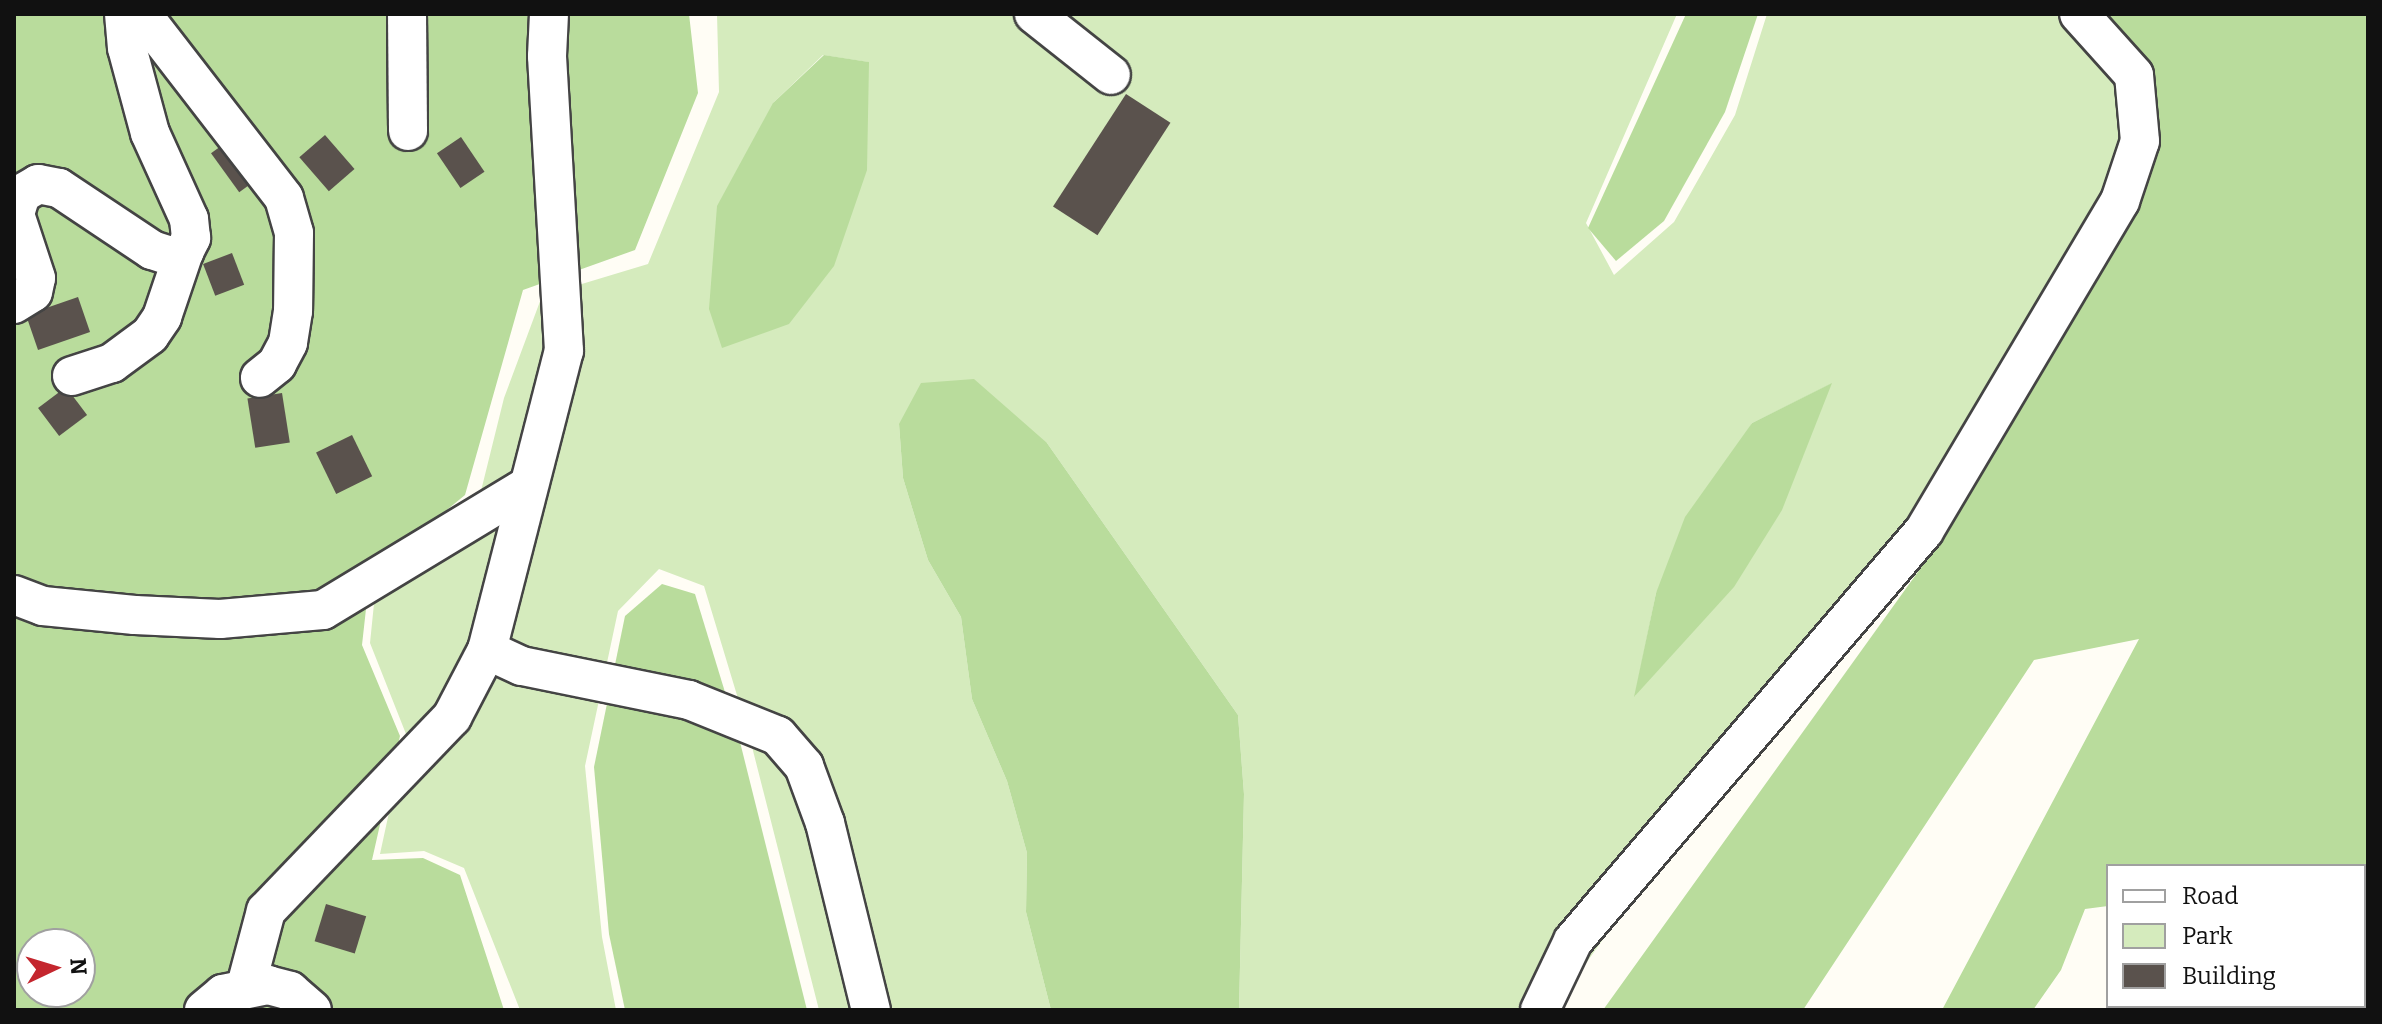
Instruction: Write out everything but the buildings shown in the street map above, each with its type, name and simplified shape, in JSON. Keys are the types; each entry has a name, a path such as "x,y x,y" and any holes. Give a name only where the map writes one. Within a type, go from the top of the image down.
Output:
{"street":[{"path":"72,376 112,363 150,335 162,317 191,238 189,219 150,133 127,48 124,14"},
{"path":"142,14 284,198 294,233 293,311 288,343 277,364 260,378"},
{"path":"407,14 408,131"},
{"path":"246,986 266,911 452,717 487,650 564,351 547,56 549,14"},
{"path":"1034,14 1111,75"},
{"path":"1540,1010 1573,941 1924,531 2120,201 2140,141 2134,75 2079,14"},
{"path":"14,304 33,292 36,278 15,214 21,194 38,184 59,188 152,250 170,256 184,252"},
{"path":"14,595 43,606 135,615 220,619 323,610 528,486"},
{"path":"487,650 522,666 689,700 778,736 804,766 825,823 871,1010"},
{"path":"204,1010 223,994 246,986 290,991 312,1010"}],"green space":[{"path":"14,14 689,14 698,93 635,250 523,290 465,495 370,573 362,645 400,736 372,860 423,858 460,875 504,1010 14,1010"},
{"path":"717,14 1677,14 1586,223 1614,275 1674,222 1735,115 1767,14 2070,14 2124,77 2129,151 1916,530 1646,879 1584,966 1562,1010 1239,1010 1244,794 1238,715 1047,443 899,424 903,478 928,560 961,617 972,699 1007,781 1027,853 1026,912 1051,1010 819,1010 749,735 704,586 659,569 618,611 585,766 602,937 616,1010 520,1010 464,868 424,851 380,854 406,734 370,643 376,584 478,503 504,398 542,296 648,264 719,92","holes":["823,55 868,62 773,103","1831,384 1635,696 1656,593 1752,423"]},
{"path":"1686,14 1758,14 1725,112 1664,221 1616,261 1588,228"},
{"path":"2088,14 2368,14 2368,1010 2258,1008 2366,1008 2366,864 2106,864 2106,906 2085,909 2061,970 2033,1010 1942,1010 2139,639 2034,660 1803,1010 1603,1010 1925,562 2150,162"},
{"path":"824,55 869,62 867,170 834,266 789,324 722,348 709,309 717,206 773,103"},
{"path":"974,379 1047,443 1238,715 1244,794 1239,1010 1051,1010 1026,912 1027,853 1007,781 972,699 961,617 928,560 903,478 899,424 921,383"},
{"path":"1832,383 1782,510 1734,587 1634,697 1656,593 1685,517 1752,423"},
{"path":"662,584 695,594 739,738 807,1010 625,1010 609,934 594,767 625,616"}]}
